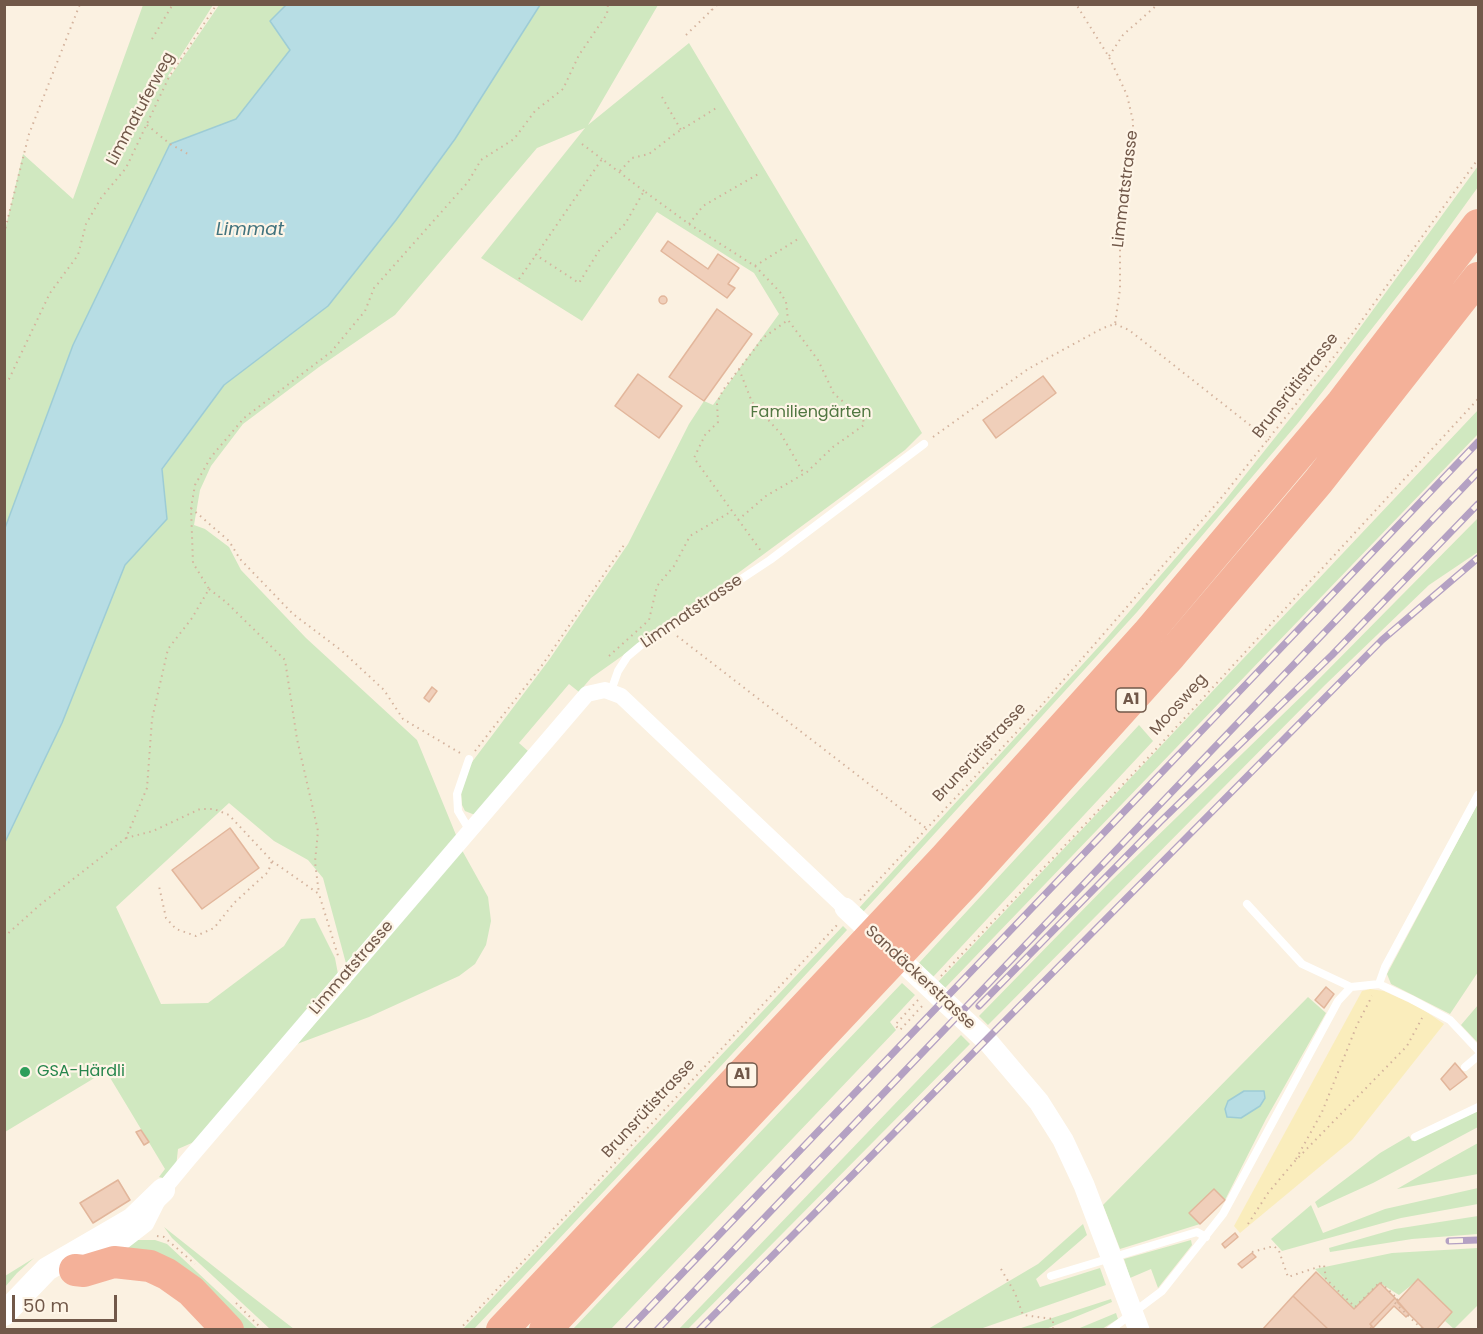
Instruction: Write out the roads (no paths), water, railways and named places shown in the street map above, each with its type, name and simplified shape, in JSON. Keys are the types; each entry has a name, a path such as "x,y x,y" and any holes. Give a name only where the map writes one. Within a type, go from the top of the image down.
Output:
{"highway":[{"name":"A1","path":"502,1329 945,858 1140,642 1307,445 1479,225"},
{"name":"A1","path":"545,1329 968,880 1171,655 1325,474 1479,278"},
{"path":"75,1270 84,1271 122,1262 150,1266 167,1274 191,1291 228,1329"}],"main road":[{"path":"13,1306 47,1269 133,1219 164,1190"},
{"path":"13,1306 75,1270"}],"street":[{"name":"Limmatstrasse","path":"75,1270 81,1263 115,1248 137,1233 149,1220 164,1190 344,976 587,694 596,690 611,691"},
{"name":"Sandäckerstrasse","path":"611,691 621,696 846,913 988,1043 1039,1102 1063,1140 1084,1185 1139,1329"}],"lane":[{"name":"Limmatstrasse","path":"611,691 618,671 627,657 640,646 768,561 924,444"},
{"path":"469,759 457,794 458,812 470,831"},
{"path":"1379,984 1385,967 1479,795"},
{"path":"1247,904 1302,964 1351,987 1379,984 1427,1007 1450,1020 1479,1050"},
{"path":"1110,1329 1162,1291 1206,1238 1222,1214 1338,1000 1351,987"},
{"path":"1465,1067 1479,1056"},
{"path":"1415,1137 1479,1107"},
{"path":"1051,1276 1197,1232 1206,1238"}],"water":[{"name":"Limmat","path":"286,5 540,5 455,139 396,220 328,306 224,385 162,469 167,519 125,565 62,723 5,842 5,528 73,345 170,144 236,119 290,50 270,21"},
{"path":"1244,1091 1264,1091 1265,1098 1260,1106 1241,1118 1227,1117 1225,1109 1228,1101"}],"railway":[{"path":"628,1330 1478,442"},
{"path":"657,1330 1478,472"},
{"path":"979,1006 1160,822 1332,655 1478,504"},
{"path":"699,1330 1382,640 1478,558"},
{"path":"1449,1241 1478,1240"}],"place":[{"name":"GSA-Härdli","path":"25,1072"}],"park label":[{"name":"Familiengärten","path":"811,413"}]}
